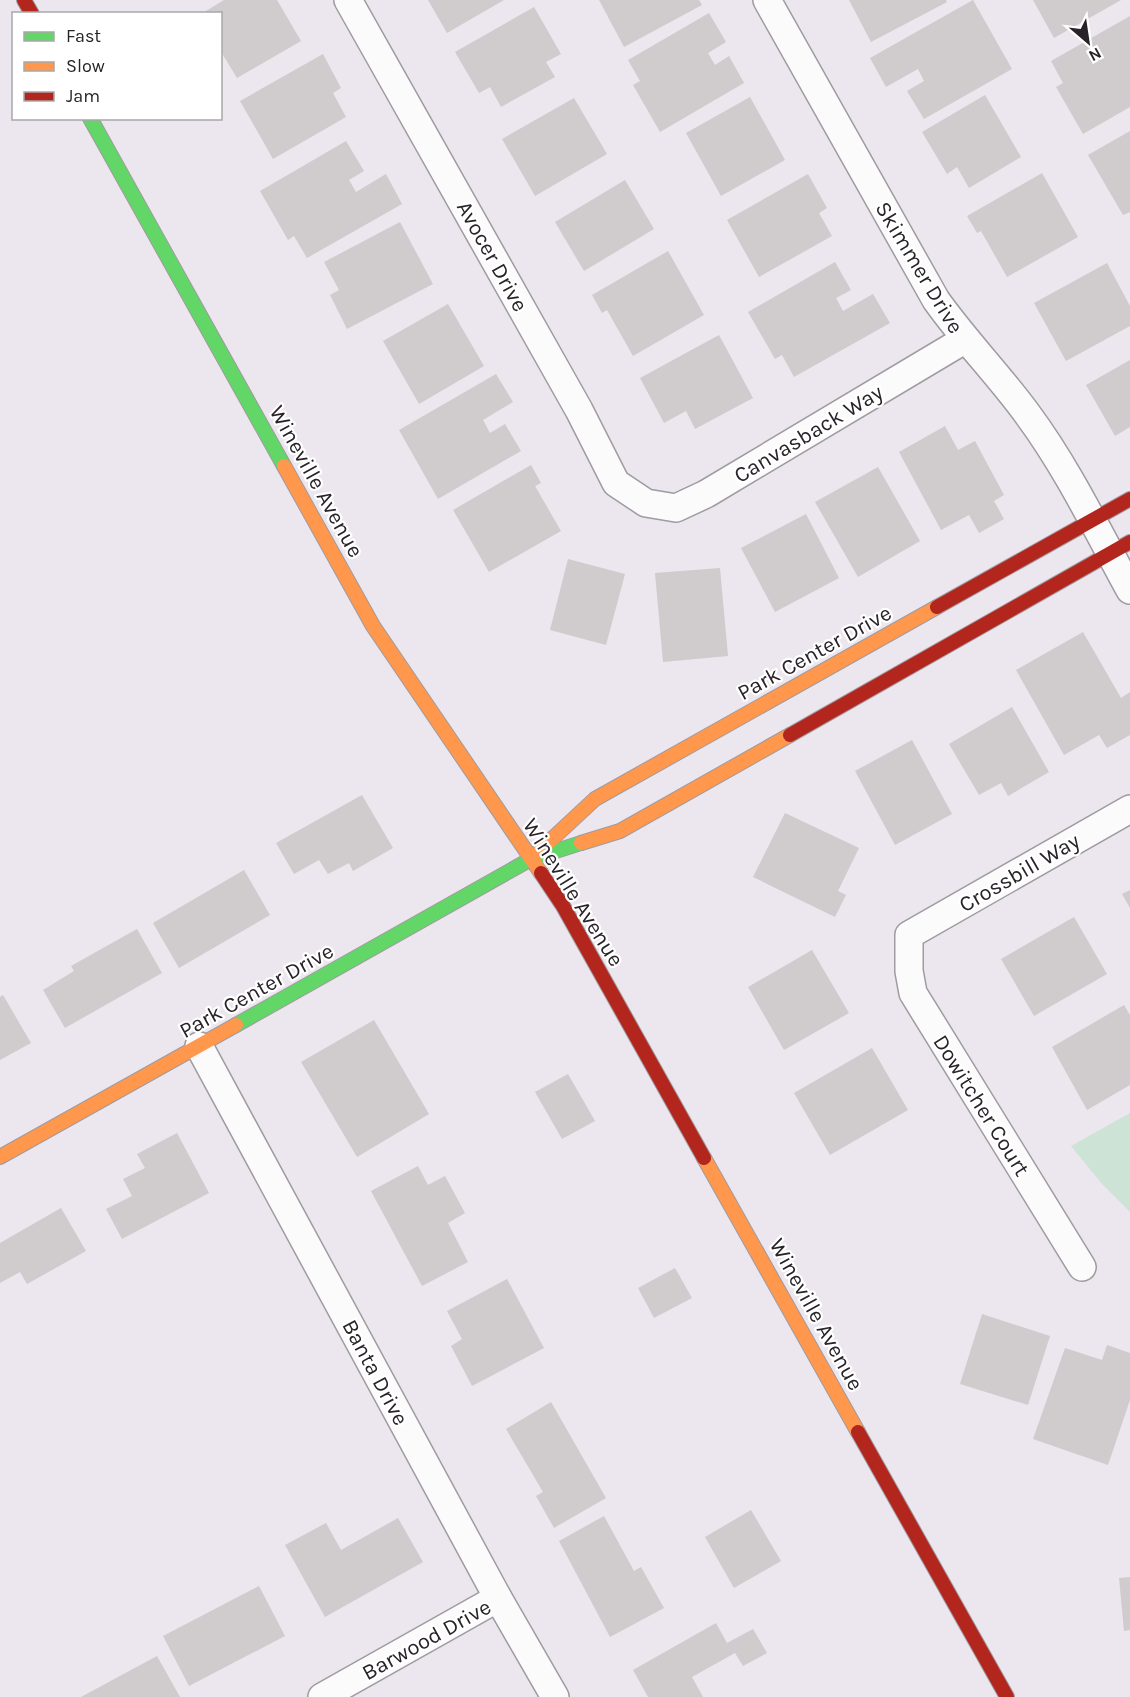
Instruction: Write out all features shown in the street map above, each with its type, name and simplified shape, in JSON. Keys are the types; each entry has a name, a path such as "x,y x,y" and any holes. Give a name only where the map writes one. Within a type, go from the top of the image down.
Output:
{"street":[{"name":"Avocer Drive","path":"348,0 579,410 615,483 646,503"},
{"name":"Skimmer Drive","path":"767,0 936,300 964,340 1029,416 1048,444 1091,521 1120,548 1130,590"},
{"name":"Wineville Avenue","path":"91,120 373,626 563,906 1007,1697"},
{"name":"Canvasback Way","path":"646,503 676,508 706,494 964,340"},
{"name":"Park Center Drive","path":"531,859 595,799 1130,499"},
{"name":"Park Center Drive","path":"0,1156 531,859 620,831 1120,548"},
{"name":"Crossbill Way","path":"909,935 1130,809"},
{"name":"Dowitcher Court","path":"909,935 909,971 913,993 1082,1267"},
{"name":"Banta Drive","path":"199,1046 498,1598 555,1697"},
{"name":"Barwood Drive","path":"322,1697 498,1598"}],"green space":[{"path":"1130,1113 1130,1212 1103,1185 1071,1146"}],"building":[{"path":"224,0 277,0 301,41 237,78 222,53 222,12 204,12"},
{"path":"428,0 504,0 447,33"},
{"path":"599,0 699,0 702,5 624,47"},
{"path":"849,0 946,0 947,2 871,42"},
{"path":"973,0 1012,69 924,119 907,91 924,81 918,69 886,87 870,58"},
{"path":"1033,0 1121,0 1054,38"},
{"path":"534,7 561,54 546,62 555,77 501,107 490,87 479,93 455,52"},
{"path":"709,13 726,42 708,53 715,65 729,56 744,83 660,132 633,85 640,81 628,60"},
{"path":"1130,16 1130,107 1083,134 1056,87 1063,83 1051,61"},
{"path":"323,54 341,88 333,93 346,117 273,159 240,101"},
{"path":"985,95 1021,157 969,188 957,167 947,174 922,132"},
{"path":"750,97 785,160 721,196 686,133"},
{"path":"574,98 607,154 535,196 502,139"},
{"path":"1130,131 1130,212 1123,215 1088,155"},
{"path":"346,141 364,171 349,180 356,192 386,174 402,204 307,258 294,236 288,240 260,191"},
{"path":"1042,173 1078,237 1007,277 981,231 977,233 967,216"},
{"path":"808,174 827,208 819,213 832,236 759,277 727,220"},
{"path":"625,180 654,229 584,271 555,222"},
{"path":"400,222 433,284 347,329 330,295 339,290 324,262"},
{"path":"668,251 704,315 633,356 607,310 602,313 592,295"},
{"path":"835,262 851,290 836,298 843,311 873,294 890,323 794,377 782,355 775,359 748,312"},
{"path":"1107,263 1130,306 1130,326 1066,361 1034,303"},
{"path":"448,304 484,366 419,404 383,341"},
{"path":"719,335 753,398 695,429 686,411 664,423 640,378"},
{"path":"1130,360 1130,427 1115,436 1086,385"},
{"path":"496,374 513,402 483,420 490,433 505,424 521,451 438,499 399,430"},
{"path":"945,426 958,450 975,441 1004,495 994,501 1004,519 979,533 969,515 941,530 899,452"},
{"path":"531,465 541,483 535,486 561,531 489,572 453,510"},
{"path":"878,467 920,541 858,577 815,502"},
{"path":"806,514 839,578 775,612 741,548"},
{"path":"568,559 625,574 606,645 550,630"},
{"path":"720,568 728,656 663,662 655,573"},
{"path":"1083,632 1121,698 1130,692 1130,735 1107,748 1099,735 1064,755 1016,670"},
{"path":"1012,707 1049,772 1008,796 1001,783 979,795 949,744"},
{"path":"912,740 952,814 895,845 855,771"},
{"path":"362,795 393,848 353,871 349,863 328,874 319,860 294,874 276,843"},
{"path":"785,813 859,848 838,891 846,895 835,917 753,877"},
{"path":"244,870 270,915 179,968 153,923"},
{"path":"1130,890 1130,908 1122,894"},
{"path":"1074,917 1107,974 1034,1016 1001,959"},
{"path":"137,929 162,973 65,1028 43,990 74,971 71,966"},
{"path":"812,950 849,1013 784,1050 748,987"},
{"path":"3,995 31,1043 0,1060 0,997"},
{"path":"1124,1005 1130,1015 1130,1085 1087,1110 1052,1047"},
{"path":"374,1020 429,1114 357,1157 301,1062"},
{"path":"872,1048 908,1110 830,1155 794,1093"},
{"path":"568,1074 595,1121 562,1139 535,1092"},
{"path":"177,1133 209,1193 122,1239 106,1209 132,1196 123,1179 145,1168 137,1154"},
{"path":"418,1166 428,1185 445,1176 465,1213 448,1223 468,1262 422,1286 371,1191"},
{"path":"61,1208 86,1251 27,1284 20,1272 0,1283 0,1243"},
{"path":"675,1268 692,1298 654,1318 638,1288"},
{"path":"507,1279 544,1348 472,1386 451,1346 462,1339 447,1311"},
{"path":"982,1314 1050,1336 1028,1405 960,1384"},
{"path":"1107,1345 1130,1353 1130,1400 1108,1465 1033,1439 1065,1348 1102,1360"},
{"path":"551,1402 606,1498 554,1528 536,1496 543,1492 506,1429"},
{"path":"751,1510 781,1561 734,1588 705,1537"},
{"path":"604,1516 634,1571 641,1567 664,1608 610,1637 559,1541"},
{"path":"398,1518 423,1562 325,1617 285,1545 326,1523 341,1550"},
{"path":"1130,1577 1130,1630 1124,1631 1119,1578"},
{"path":"259,1586 285,1636 189,1686 163,1636"},
{"path":"716,1623 727,1643 753,1629 767,1653 743,1666 735,1653 692,1677 703,1697 648,1697 633,1670"},
{"path":"157,1656 180,1697 81,1697"}],"traffic: fast":[{"path":"91,120 284,466"},
{"path":"236,1025 531,859 581,843"}],"traffic: slow":[{"path":"284,466 373,626 541,873"},
{"path":"538,852 595,799 937,607"},
{"path":"581,843 620,831 790,735"},
{"path":"0,1157 236,1025"},
{"path":"704,1158 858,1432"}],"traffic: jam":[{"path":"24,0 31,12"},
{"path":"937,607 1130,499"},
{"path":"790,735 1130,542"},
{"path":"541,873 563,906 704,1158"},
{"path":"858,1432 1007,1697"}]}
